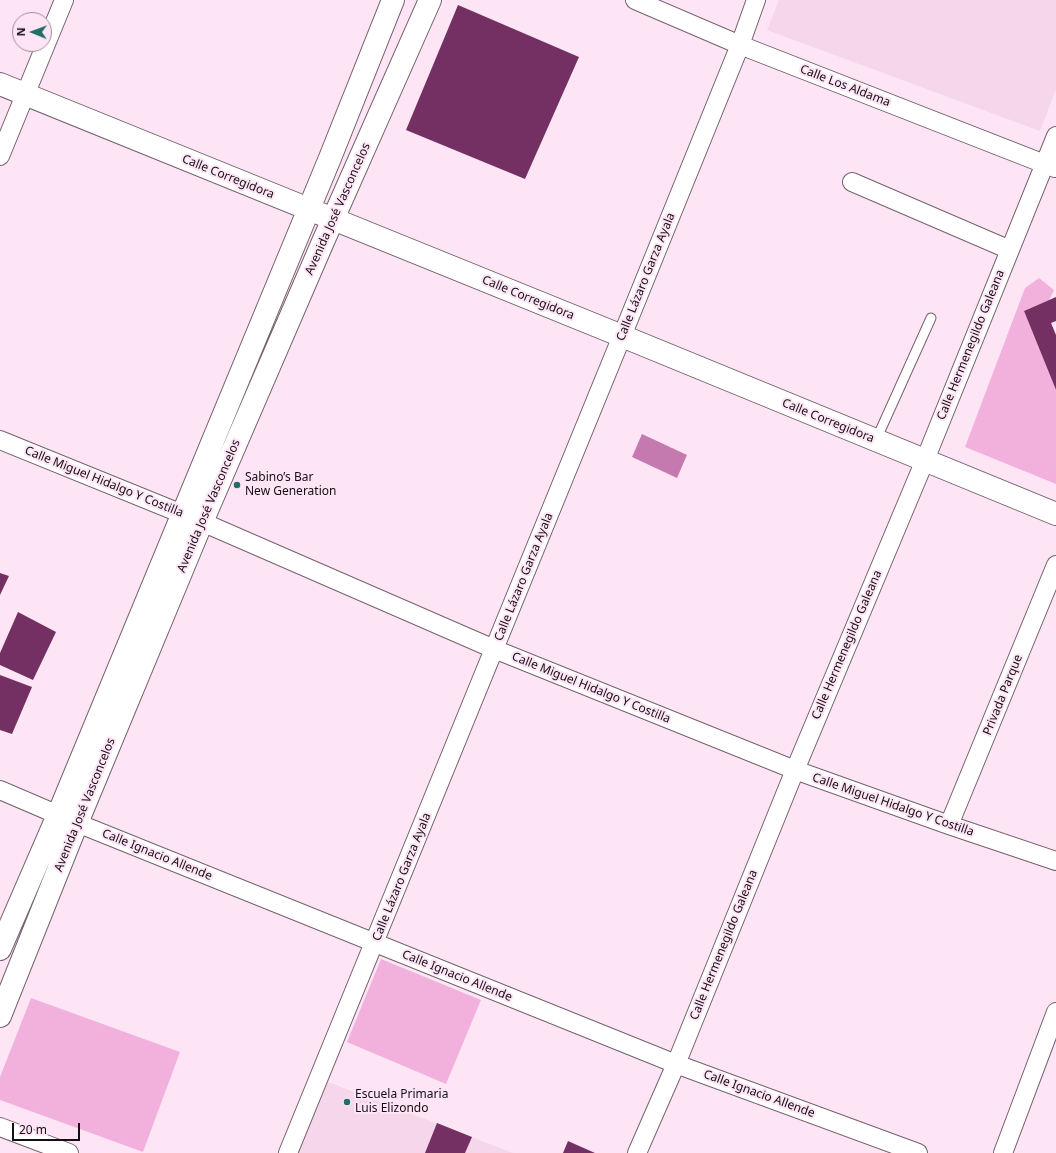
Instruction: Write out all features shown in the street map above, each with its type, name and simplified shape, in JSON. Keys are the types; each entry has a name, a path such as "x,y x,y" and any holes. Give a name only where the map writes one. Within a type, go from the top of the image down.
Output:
{"main road":[{"name":"Avenida José Vasconcelos","path":"0,1016 67,819 182,514 393,0"},
{"name":"Avenida José Vasconcelos","path":"0,949 67,819 202,522 430,0"},
{"name":"Calle Corregidora","path":"0,84 1056,514"}],"street":[{"path":"0,156 64,0"},
{"name":"Calle Los Aldama","path":"635,0 740,45 1051,166"},
{"name":"Calle Lázaro Garza Ayala","path":"288,1153 622,336 740,45 756,0"},
{"name":"Calle Hermenegildo Galeana","path":"637,1153 676,1064 795,770 925,460 1010,250 1051,166 1056,136"},
{"path":"852,182 1010,250"},
{"name":"Calle Miguel Hidalgo Y Costilla","path":"0,440 202,522 494,649 795,770 949,825 1056,861"},
{"name":"Privada Parque","path":"949,825 1056,565"},
{"name":"Calle Ignacio Allende","path":"0,790 67,819 676,1064 918,1153"},
{"path":"1003,1153 1056,1012"},
{"path":"0,1127 69,1153"}],"lane":[{"path":"876,440 931,318"}],"shaded area":[{"path":"779,0 1056,0 1056,89 1040,131 767,30"},
{"path":"1039,278 1054,290 1049,300 1024,311 1056,390 1056,484 965,447 1025,288"},
{"path":"642,434 687,455 677,478 632,457"},
{"path":"381,959 481,1000 446,1084 347,1042"},
{"path":"31,998 180,1052 143,1152 0,1100 0,1077"},
{"name":"Escuela Primaria Luis Elizondo","path":"323,1080 513,1153 295,1153"}],"building":[{"path":"458,5 579,57 525,179 406,130"},
{"path":"1056,297 1056,321 1051,323 1056,335 1056,390 1024,311"},
{"path":"0,573 9,576 0,595"},
{"path":"18,612 56,632 33,680 0,665 0,653"},
{"path":"0,675 32,687 12,734 0,730"},
{"name":"Escuela Primaria Luis Elizondo","path":"437,1123 472,1137 465,1153 425,1153"},
{"path":"568,1141 595,1153 563,1153"}],"place":[{"name":"Sabino’s Bar New Generation","path":"237,485"},
{"name":"Escuela Primaria Luis Elizondo","path":"347,1102"}]}
